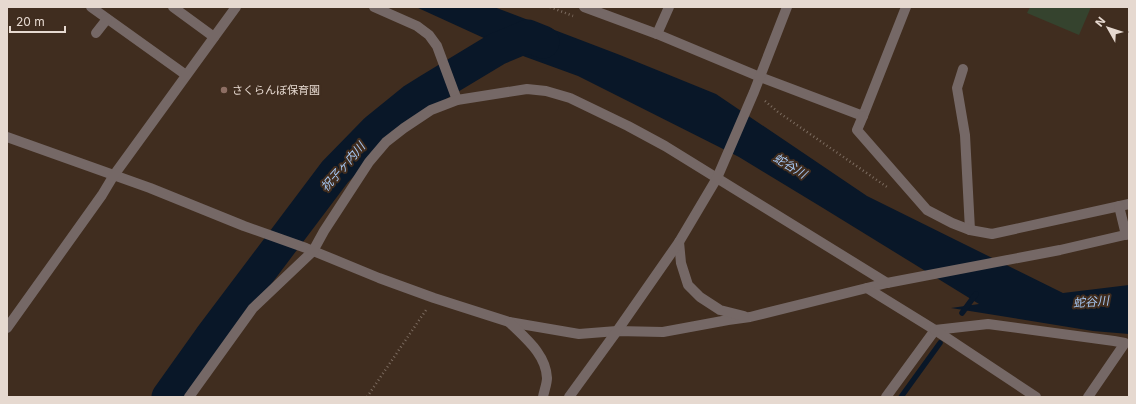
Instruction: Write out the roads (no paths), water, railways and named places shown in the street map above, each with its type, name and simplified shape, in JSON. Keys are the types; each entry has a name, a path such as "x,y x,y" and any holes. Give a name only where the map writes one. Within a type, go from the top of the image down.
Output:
{"street":[{"path":"90,7 186,75"},
{"path":"173,7 214,37"},
{"path":"7,328 102,196 114,175 236,7"},
{"path":"374,7 417,26 429,35 437,46 457,100"},
{"path":"584,7 658,34 760,77 863,116"},
{"path":"658,34 669,7"},
{"path":"569,397 679,242 717,178 754,92 787,7"},
{"path":"7,137 150,188 244,226 434,298 509,322 579,334 617,331 663,332 750,317 887,283 1060,250 1127,235 1124,205 992,234 970,230 952,223 927,210 857,130 906,7"},
{"path":"96,33 107,19"},
{"path":"963,69 957,88 965,135 970,230"},
{"path":"189,397 253,308 309,250 324,231 369,162 386,142 430,110 457,100 527,89 546,91 570,98 665,146 887,283"},
{"path":"679,242 681,263 688,285 700,297 720,310 750,317"},
{"path":"867,288 935,330 1036,397"},
{"path":"509,322 538,350 545,366 547,380 543,397"},
{"path":"886,397 935,330 988,324 1114,340 1125,343 1088,397"}],"water":[{"name":"蛇谷川","path":"416,7 494,7 620,55 716,94 867,196 1063,293 1129,285 1129,334 1093,331 951,308 979,304 739,157 578,76 523,56"}],"waterway":[{"name":"祝子ヶ内川","path":"168,397 210,338 335,172 376,130 413,100 497,49 528,36 543,42"},
{"path":"962,313 976,294"},
{"path":"901,397 940,343"}],"place":[{"name":"さくらんぼ保育園","path":"224,90"}]}
